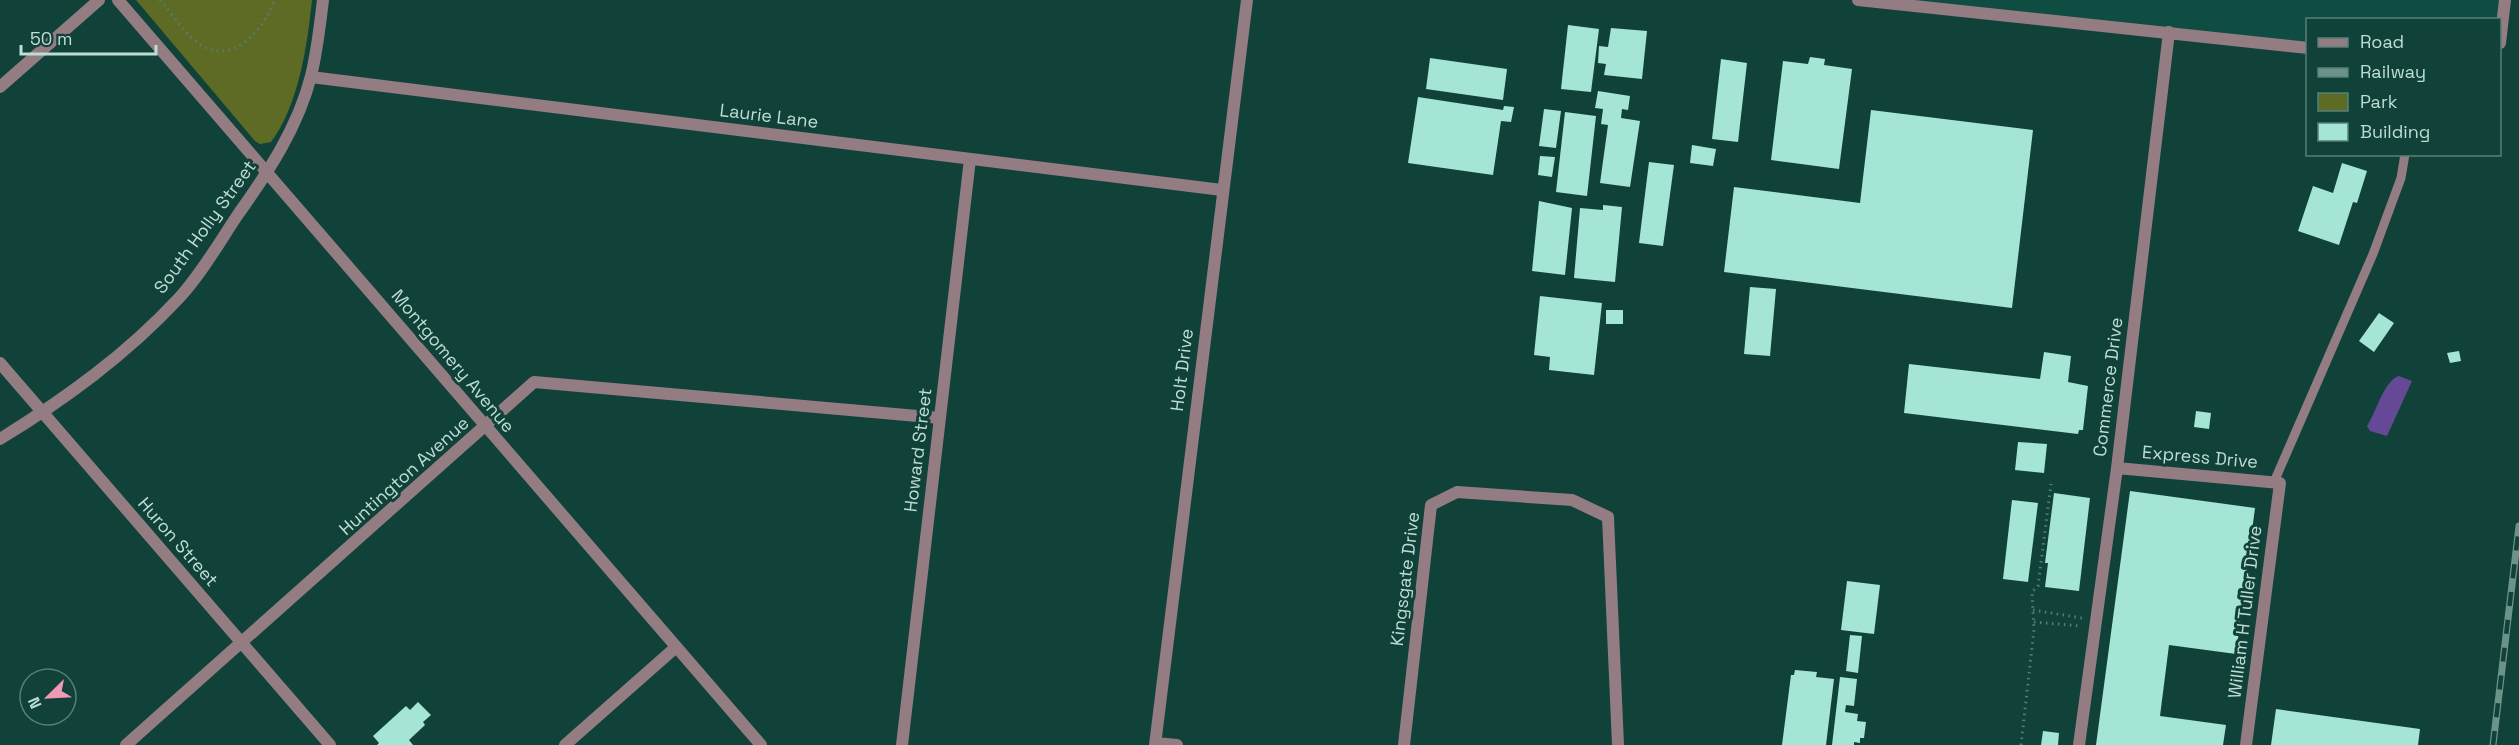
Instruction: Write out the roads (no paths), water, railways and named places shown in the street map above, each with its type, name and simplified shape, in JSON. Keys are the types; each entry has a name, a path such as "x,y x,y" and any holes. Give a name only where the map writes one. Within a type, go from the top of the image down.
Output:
{"street":[{"path":"0,87 99,0"},
{"name":"Montgomery Avenue","path":"118,0 268,172 485,428 761,745"},
{"name":"South Holly Street","path":"0,439 43,412 119,357 180,297 268,172 298,113 311,77 323,0"},
{"name":"Holt Drive","path":"1156,744 1247,0"},
{"path":"1858,0 2306,48"},
{"path":"2501,29 2505,0"},
{"name":"Commerce Drive","path":"2079,745 2117,468 2169,32"},
{"name":"Laurie Lane","path":"311,77 1222,190"},
{"name":"Howard Street","path":"902,745 970,159"},
{"name":"Huron Street","path":"0,363 330,745"},
{"name":"Huntington Avenue","path":"126,745 534,382 940,417"},
{"name":"Express Drive","path":"2117,468 2277,483"},
{"name":"William H Tuller Drive","path":"2247,745 2277,483"},
{"name":"Kingsgate Drive","path":"1404,745 1431,505 1457,492 1572,500 1608,517 1618,745"},
{"path":"565,745 675,648"},
{"path":"1156,744 1177,745"}],"lane":[{"path":"2277,483 2373,254 2401,178 2405,156"}],"railway":[{"path":"2493,745 2519,526"}]}
